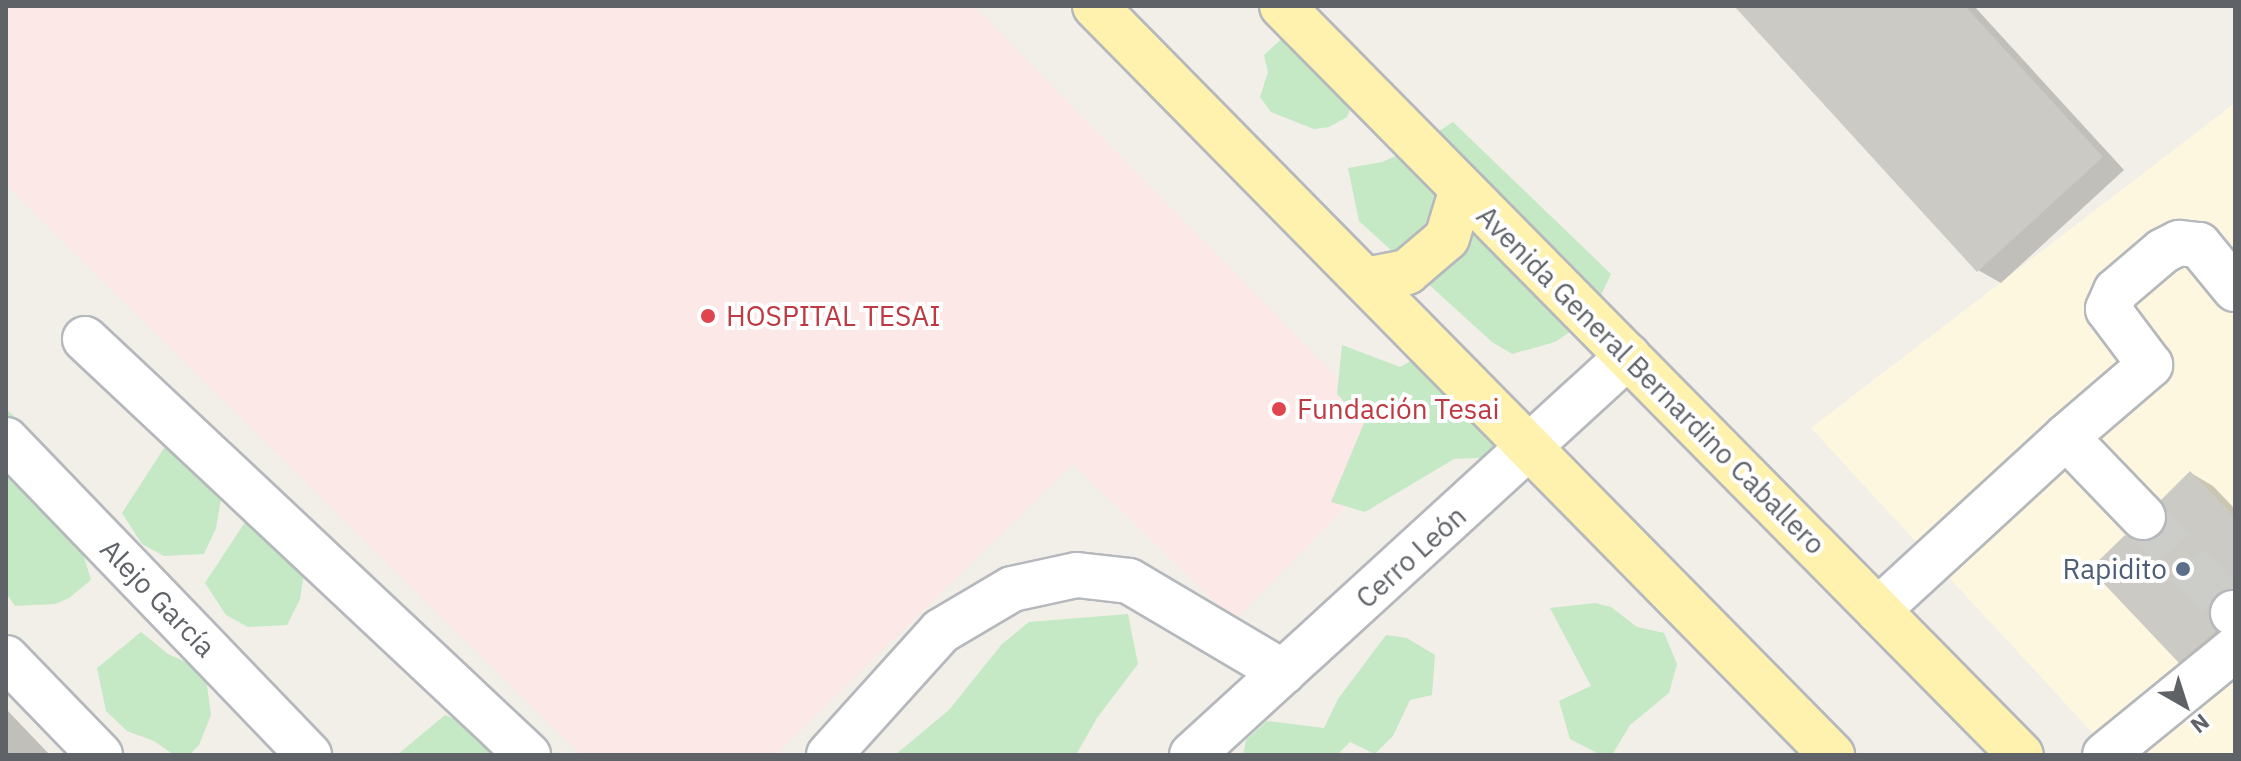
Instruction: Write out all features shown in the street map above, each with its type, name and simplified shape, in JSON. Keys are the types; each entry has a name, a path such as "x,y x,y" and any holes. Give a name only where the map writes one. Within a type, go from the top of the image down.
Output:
{"main road":[{"path":"1095,6 1832,755"},
{"name":"Avenida General Bernardino Caballero","path":"1282,6 2021,755"},
{"path":"1365,280 1407,272 1447,238 1462,189"}],"street":[{"path":"1878,610 2066,437 2150,365 2108,309 2116,291 2163,251 2179,243 2199,245 2235,289"},
{"path":"85,339 528,755"},
{"name":"Cerro León","path":"1192,755 1530,449 1628,356"},
{"path":"2066,437 2143,517"},
{"name":"Alejo García","path":"6,440 309,755"},
{"path":"829,755 941,631 1012,589 1077,575 1129,581 1283,672"},
{"path":"2105,755 2234,625"},
{"path":"6,658 100,755"}],"shaded area":[{"name":"HOSPITAL TESAI","path":"6,6 974,6 1405,447 1234,621 1073,464 775,755 581,755 6,185"},
{"path":"2235,103 2235,755 2113,755 1811,428"}],"green space":[{"path":"1319,23 1343,34 1365,72 1347,117 1329,127 1314,129 1271,112 1260,97 1268,72 1264,55 1290,31"},
{"path":"1453,122 1611,274 1590,318 1555,342 1512,354 1492,342 1359,221 1348,168 1382,162 1410,150"},
{"path":"1342,345 1400,367 1432,349 1485,402 1500,457 1454,459 1365,512 1331,502 1364,423 1337,394"},
{"path":"6,409 31,431 55,461 91,580 69,598 55,604 15,606 6,593"},
{"path":"168,442 224,482 216,528 204,554 164,556 142,544 122,513"},
{"path":"251,513 307,553 300,599 287,625 248,627 226,615 205,583"},
{"path":"1595,603 1611,607 1637,627 1664,633 1677,664 1669,693 1630,725 1612,755 1601,755 1570,739 1559,701 1591,686 1550,608"},
{"path":"1128,614 1138,664 1097,718 1076,755 895,755 949,710 1002,644 1029,622"},
{"path":"141,632 168,654 205,671 211,715 199,745 189,755 174,755 154,741 127,731 106,711 97,668"},
{"path":"1386,635 1407,638 1435,655 1432,695 1410,700 1393,736 1375,754 1350,742 1337,755 1243,755 1246,740 1267,721 1324,728 1338,699"},
{"path":"445,715 487,732 506,755 397,755"}],"building":[{"path":"1734,6 1965,6 2103,157 1977,272"},
{"path":"2190,471 2235,518 2235,589 2220,592 2211,601 2208,615 2216,630 2179,663 2090,569 2125,535 2137,541 2148,541 2161,534 2167,523 2167,512 2161,500"}],"tunnel":[{"path":"2143,517 2233,613"}],"place":[{"name":"HOSPITAL TESAI","path":"708,316"},
{"name":"Fundación Tesai","path":"1279,409"},
{"name":"Rapidito","path":"2183,569"}]}
